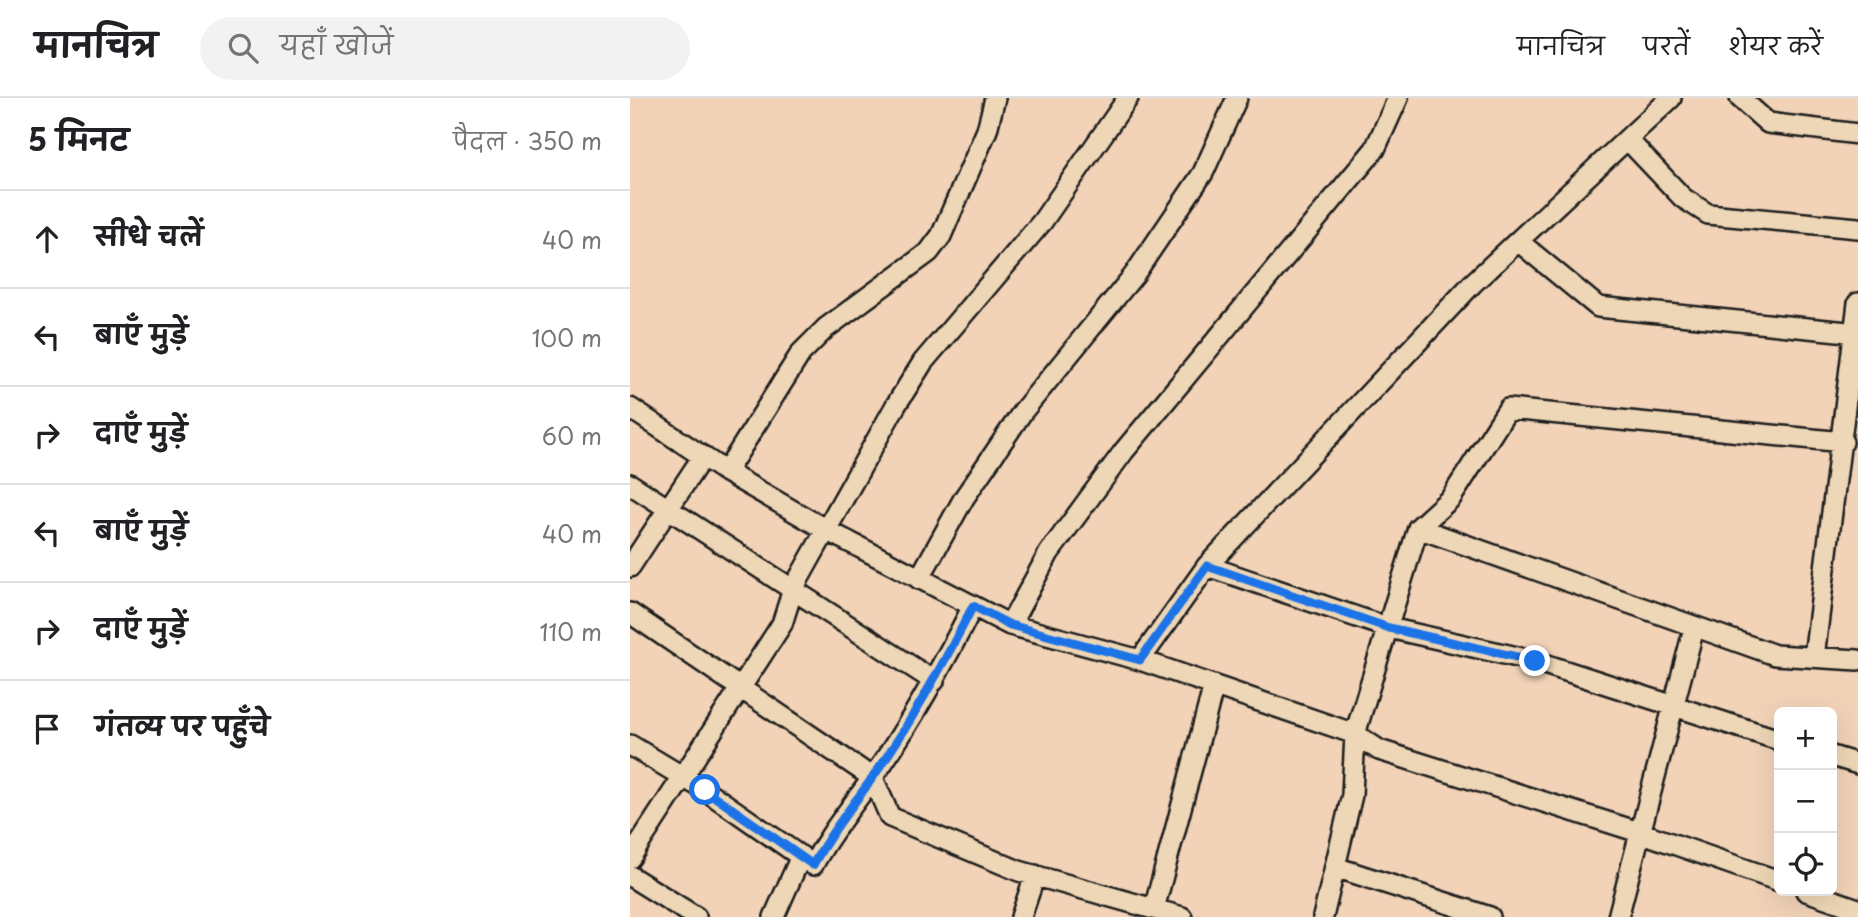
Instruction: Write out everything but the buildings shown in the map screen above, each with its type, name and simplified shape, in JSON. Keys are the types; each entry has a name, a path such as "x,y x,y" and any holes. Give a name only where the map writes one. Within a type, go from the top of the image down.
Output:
{"street":[{"path":"726,471 800,353 826,328 929,252 941,236 987,130 995,98"},
{"path":"630,858 782,624 793,589 828,531 895,405 923,362 1042,222 1128,98"},
{"path":"919,579 964,498 1023,411 1134,275 1203,173 1237,98"},
{"path":"1010,625 1049,553 1124,451 1375,149 1398,98"},
{"path":"1140,660 1207,566 1473,283 1671,98"},
{"path":"1740,98 1768,123 1858,134"},
{"path":"1627,139 1683,198 1708,214 1858,228"},
{"path":"1518,241 1598,307 1856,333"},
{"path":"1814,657 1843,442 1858,303"},
{"path":"630,408 726,471 828,531 1010,625 1140,660 1355,734 1379,750 1642,833 1774,879"},
{"path":"1323,917 1352,796 1355,734 1418,528 1451,498 1508,409 1843,442"},
{"path":"630,567 703,456"},
{"path":"630,484 934,681"},
{"path":"1418,528 1775,655 1858,660"},
{"path":"1207,566 1389,628 1535,661 1774,738"},
{"path":"630,745 813,865 831,830 873,778 934,681 973,606"},
{"path":"630,613 873,778 890,817 1035,875 1182,917"},
{"path":"1618,917 1642,833 1671,706 1694,628"},
{"path":"1154,909 1214,685"},
{"path":"1837,758 1858,764"},
{"path":"774,917 801,856"},
{"path":"1335,867 1490,917"},
{"path":"1021,917 1035,875"},
{"path":"630,876 696,917"},
{"path":"1820,896 1858,909"}],"route":[{"path":"705,790 813,865 831,830 873,778 934,681 973,606 1010,625 1140,660 1207,566 1389,628 1535,661"}]}
